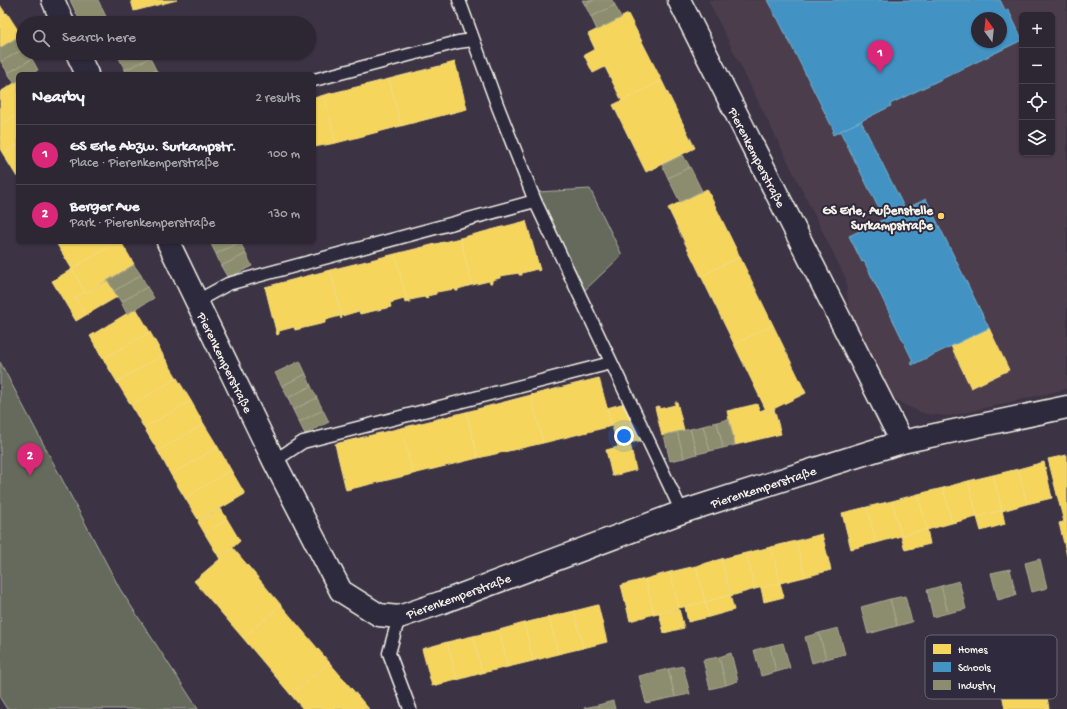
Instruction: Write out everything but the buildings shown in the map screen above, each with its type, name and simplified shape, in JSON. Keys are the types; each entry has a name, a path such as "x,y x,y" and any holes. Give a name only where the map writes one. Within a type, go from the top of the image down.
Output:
{"street":[{"path":"52,0 60,16"},
{"name":"Pierenkemperstraße","path":"679,0 902,442"},
{"path":"80,60 86,72"},
{"name":"Pierenkemperstraße","path":"169,244 274,462 341,591 379,614 399,617 682,512 902,442 1067,407"}],"lane":[{"path":"458,0 535,201 682,512"},
{"path":"316,79 458,42 473,40"},
{"path":"197,300 228,284 535,201"},
{"path":"274,462 303,442 611,363"},
{"path":"399,617 389,653 410,709"}],"shaded area":[{"name":"GS Erle, Außenstelle Surkampstraße","path":"708,0 1067,0 1067,389 950,416 925,414 902,404 888,392 852,319 848,303 846,279"}],"green space":[{"path":"590,189 622,255 585,290 537,192"},
{"path":"0,362 120,589 198,709 7,709 0,698"}],"place":[{"name":"GS Erle Abzw. Surkampstr.","path":"880,73"},
{"name":"GS Erle, Außenstelle Surkampstraße","path":"941,216"},
{"name":"Berger Aue","path":"30,476"}]}
